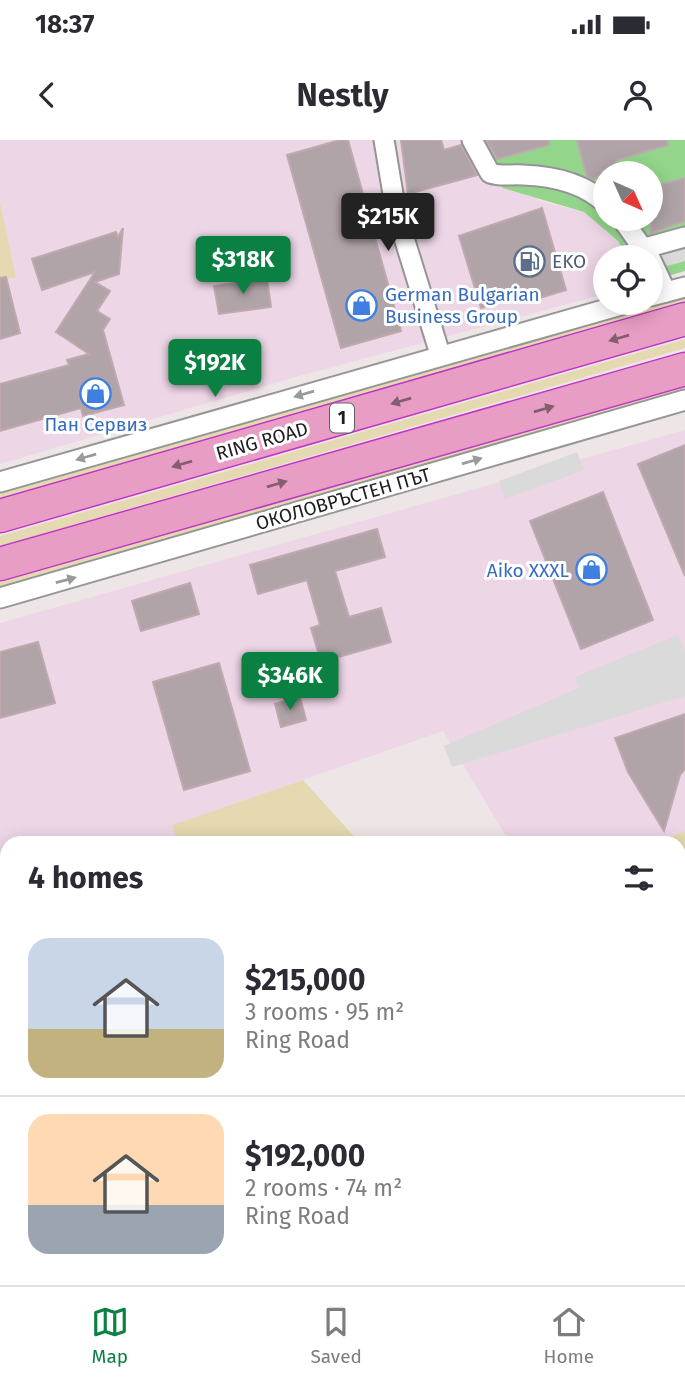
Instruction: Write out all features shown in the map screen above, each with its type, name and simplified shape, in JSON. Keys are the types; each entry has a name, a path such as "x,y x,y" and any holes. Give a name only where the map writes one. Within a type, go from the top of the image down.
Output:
{"highway":[{"name":"RING ROAD","path":"0,516 685,319"},
{"name":"1","path":"0,564 685,369"}],"street":[{"path":"384,140 396,212 440,354"},
{"path":"472,140 490,173 501,177 522,175 570,182 593,196"},
{"path":"663,248 685,237"},
{"path":"0,482 440,354 593,312"},
{"name":"ОКОЛОВРЪСТЕН ПЪТ","path":"0,598 685,400"}],"shaded area":[{"path":"0,140 470,140 539,201 584,212 593,220 593,231 606,231 620,245 593,245 593,297 299,376 0,464 0,281 16,277 0,202"},
{"path":"0,202 16,277 0,281"},
{"path":"685,241 685,261 663,267 663,248"},
{"path":"685,293 685,302 663,308 663,299"},
{"path":"609,315 640,315 0,498 0,490"},
{"path":"685,339 685,348 0,546 0,536"},
{"path":"685,380 685,389 0,586 0,578"},
{"path":"685,430 685,831 673,836 506,836 443,731 173,825 176,836 0,836 0,623"},
{"path":"577,452 584,470 505,499 499,481"},
{"path":"678,635 685,652 685,696 452,767 444,746 579,688 575,677"},
{"path":"303,780 354,836 176,836 172,825"}],"green space":[{"path":"470,140 685,140 685,271 663,277 663,245 620,245 606,231 663,231 663,161 593,161 593,220 584,212 503,188 486,173"}],"building":[{"path":"348,140 401,331 341,348 287,155"},
{"path":"401,140 441,140 444,150 461,145 477,175 408,194"},
{"path":"486,140 549,140 549,145 497,159"},
{"path":"577,140 667,140 668,145 616,161 593,161 593,179 587,177"},
{"path":"685,178 685,221 663,229 663,184"},
{"path":"542,208 566,290 533,300 531,293 481,308 459,236"},
{"path":"123,228 119,274 95,282 110,291 97,311 110,319 103,330 124,405 83,416 81,408 0,431 0,384 69,365 67,360 89,354 56,332 95,272 42,290 32,259 116,232 118,237"},
{"path":"6,277 20,333 0,339 0,278"},
{"path":"267,278 271,307 219,314 214,286"},
{"path":"685,445 685,576 638,464"},
{"name":"Aiko XXXL","path":"603,492 653,620 581,649 530,521"},
{"path":"377,529 385,557 335,571 349,617 381,608 391,642 321,662 311,628 320,625 307,580 258,594 250,565"},
{"path":"190,583 199,614 141,631 132,601"},
{"path":"38,642 55,703 0,718 0,652"},
{"path":"219,663 250,771 184,790 153,682"},
{"path":"300,697 306,720 281,727 275,704"},
{"path":"685,714 685,769 680,775 664,831 628,772 615,738"}],"place":[{"name":"EKO","path":"529,261"},
{"name":"German Bulgarian Business Group","path":"362,305"},
{"name":"Пан Сервиз","path":"96,393"},
{"name":"Aiko XXXL","path":"592,570"}]}
